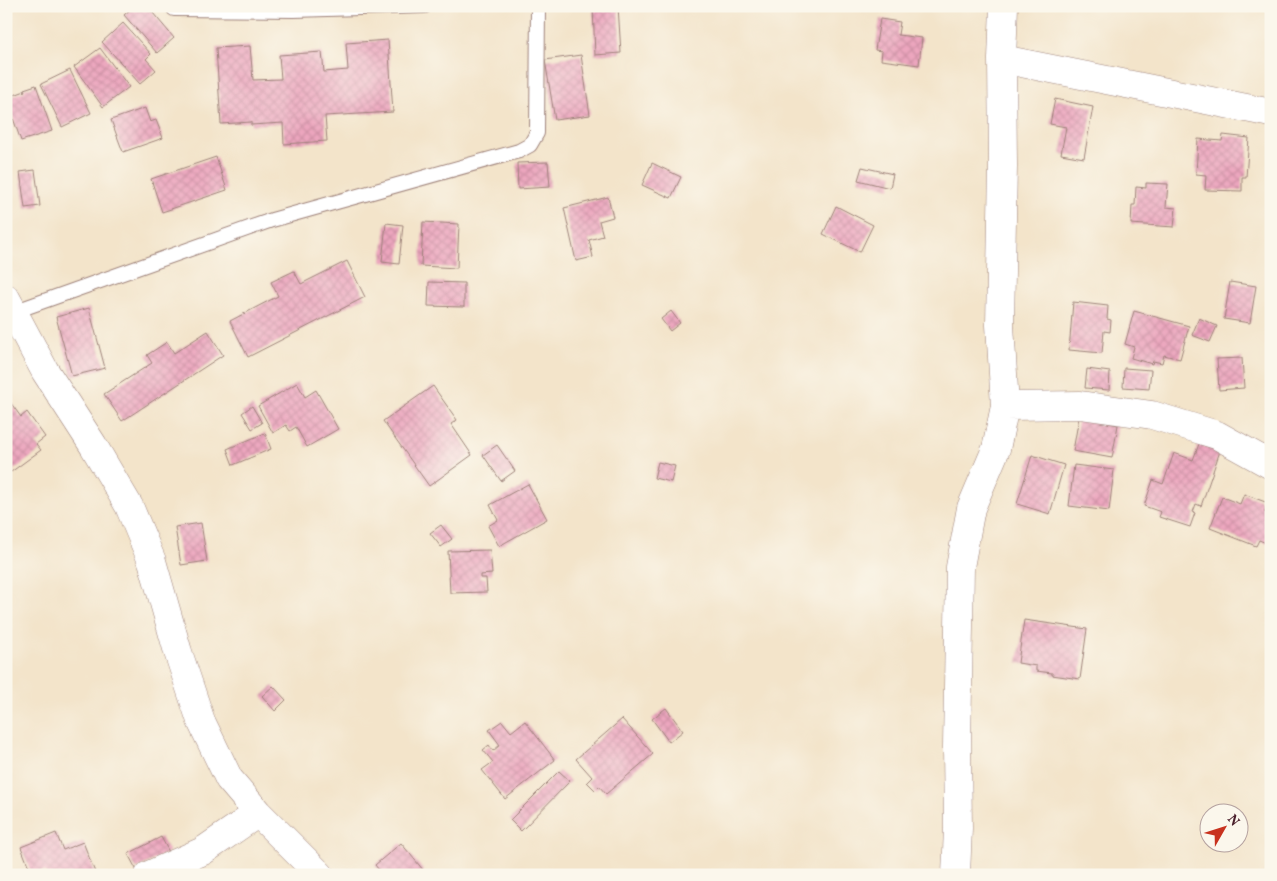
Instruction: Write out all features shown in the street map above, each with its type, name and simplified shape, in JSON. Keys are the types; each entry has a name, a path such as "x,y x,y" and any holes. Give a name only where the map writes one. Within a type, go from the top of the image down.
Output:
{"street":[{"path":"956,875 960,567 972,508 996,449 1005,406 1000,325 1004,166 1002,59 1004,6"},
{"path":"1002,59 1271,113"},
{"path":"10,305 45,371 93,445 129,506 152,561 178,652 201,721 229,779 258,813 294,863 320,875"},
{"path":"1005,406 1080,405 1152,415 1217,435 1271,465"},
{"path":"149,875 203,851 258,813"}],"lane":[{"path":"174,9 294,10 425,6"},
{"path":"10,305 272,220 519,151 530,145 537,133 538,6"}],"building":[{"path":"134,6 147,6 174,38 157,53 124,15"},
{"path":"618,6 621,53 595,55 593,7"},
{"path":"880,19 900,22 898,35 922,38 919,65 881,60 882,51 875,50"},
{"path":"123,23 151,54 146,59 156,70 140,84 102,42"},
{"path":"388,40 393,112 325,116 327,141 284,144 283,123 251,125 251,122 221,124 216,48 250,46 253,80 281,79 279,55 322,52 324,72 348,70 346,43"},
{"path":"100,48 129,87 103,107 74,67"},
{"path":"581,55 590,115 555,120 545,60"},
{"path":"70,70 91,113 62,127 41,84"},
{"path":"36,85 52,131 21,141 6,98"},
{"path":"1055,99 1093,107 1084,158 1061,154 1066,127 1050,124"},
{"path":"145,108 150,122 156,120 163,138 123,152 111,120"},
{"path":"1223,135 1249,138 1246,177 1242,177 1242,191 1205,190 1206,175 1196,174 1198,139 1222,141"},
{"path":"216,157 227,190 162,212 151,179"},
{"path":"548,162 550,187 518,189 517,163"},
{"path":"652,163 681,177 671,198 642,185"},
{"path":"862,167 893,174 890,188 858,180"},
{"path":"35,170 40,206 25,208 20,172"},
{"path":"1146,183 1168,184 1166,207 1176,208 1174,227 1131,224 1132,205 1135,205 1136,187 1146,188"},
{"path":"608,197 613,217 599,221 603,236 589,240 593,257 576,261 564,208"},
{"path":"836,206 873,225 860,252 823,234"},
{"path":"423,222 459,224 457,268 421,266"},
{"path":"386,223 403,225 399,264 382,262"},
{"path":"347,261 365,297 248,357 230,321 278,296 271,282 294,271 301,284"},
{"path":"429,282 464,283 464,307 428,306"},
{"path":"1230,282 1256,286 1250,323 1224,319"},
{"path":"1073,302 1108,306 1107,319 1111,320 1110,332 1104,331 1102,353 1069,350"},
{"path":"89,308 105,368 72,376 56,317"},
{"path":"671,311 680,323 670,331 661,319"},
{"path":"1134,311 1189,326 1180,359 1164,355 1162,363 1153,361 1152,364 1131,358 1134,347 1125,344"},
{"path":"1199,318 1217,326 1210,342 1192,335"},
{"path":"208,331 223,355 122,421 104,394 152,363 147,355 167,342 174,353"},
{"path":"1242,358 1244,388 1219,390 1217,359"},
{"path":"1124,368 1151,370 1149,389 1123,387"},
{"path":"1087,369 1110,372 1109,390 1085,388"},
{"path":"297,383 305,397 316,390 338,429 307,447 296,427 290,431 286,425 273,433 258,406"},
{"path":"433,386 457,420 451,424 472,455 429,486 383,421"},
{"path":"10,402 21,417 27,412 45,437 36,444 41,450 11,472 6,466 6,404"},
{"path":"252,406 262,423 252,429 242,413"},
{"path":"1079,417 1118,425 1112,458 1073,451"},
{"path":"265,433 271,449 233,465 227,449"},
{"path":"1199,444 1220,451 1201,506 1196,504 1190,527 1159,517 1161,512 1144,506 1153,480 1163,484 1174,453 1193,460"},
{"path":"497,445 515,471 501,481 483,455"},
{"path":"1032,455 1064,465 1050,514 1017,504"},
{"path":"658,462 675,466 671,482 654,478"},
{"path":"1074,465 1114,470 1109,511 1069,506"},
{"path":"528,484 547,519 499,546 488,526 498,520 490,505"},
{"path":"1244,494 1268,503 1264,512 1271,515 1271,545 1259,540 1256,546 1210,528 1222,497 1240,504"},
{"path":"201,523 207,561 181,565 175,527"},
{"path":"441,525 452,539 441,547 430,533"},
{"path":"490,550 492,574 480,575 480,578 486,578 487,592 450,593 448,551"},
{"path":"1024,620 1087,629 1080,679 1036,671 1036,666 1018,663"},
{"path":"273,686 286,700 275,711 262,696"},
{"path":"666,708 683,731 669,742 652,719"},
{"path":"622,719 653,754 606,794 599,786 595,790 587,782 592,777 576,759"},
{"path":"502,721 511,732 525,721 555,760 505,799 482,770 493,762 483,750 489,745 493,751 500,745 489,730"},
{"path":"559,771 570,781 521,831 510,820"},
{"path":"56,833 63,850 83,842 96,875 47,875 45,871 32,875 21,847"},
{"path":"161,837 169,852 136,869 128,854"},
{"path":"401,843 424,871 419,875 383,875 375,865"}]}
